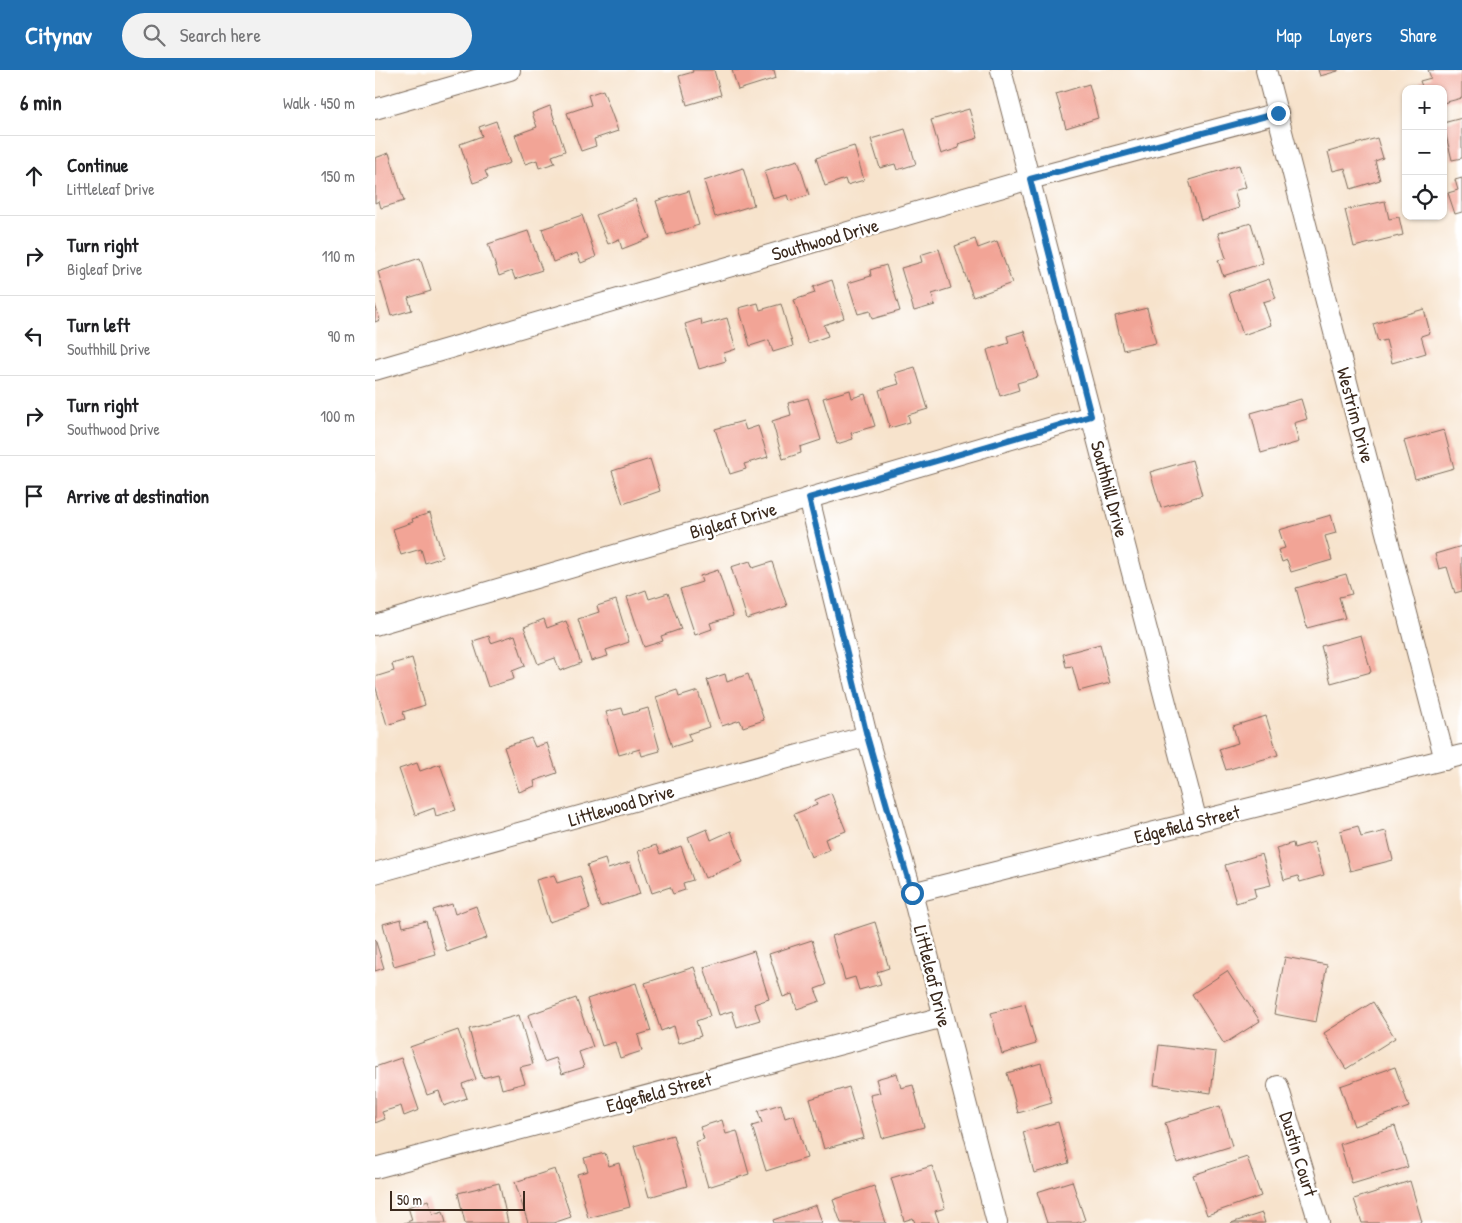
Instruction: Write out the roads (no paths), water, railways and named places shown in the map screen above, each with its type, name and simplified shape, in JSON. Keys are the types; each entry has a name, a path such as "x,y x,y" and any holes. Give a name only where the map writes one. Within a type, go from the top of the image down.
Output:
{"street":[{"path":"375,109 510,70"},
{"name":"Southhill Drive","path":"1001,70 1197,822"},
{"name":"Westrim Drive","path":"1266,70 1453,758"},
{"name":"Southwood Drive","path":"375,370 1030,179 1278,113"},
{"name":"Bigleaf Drive","path":"375,625 1091,416"},
{"name":"Littleleaf Drive","path":"809,498 867,736 912,893 997,1223"},
{"name":"Littlewood Drive","path":"375,874 867,736"},
{"name":"Edgefield Street","path":"912,893 1453,758"},
{"name":"Edgefield Street","path":"375,1168 943,1017"},
{"name":"Dustin Court","path":"1278,1086 1319,1223"}]}
